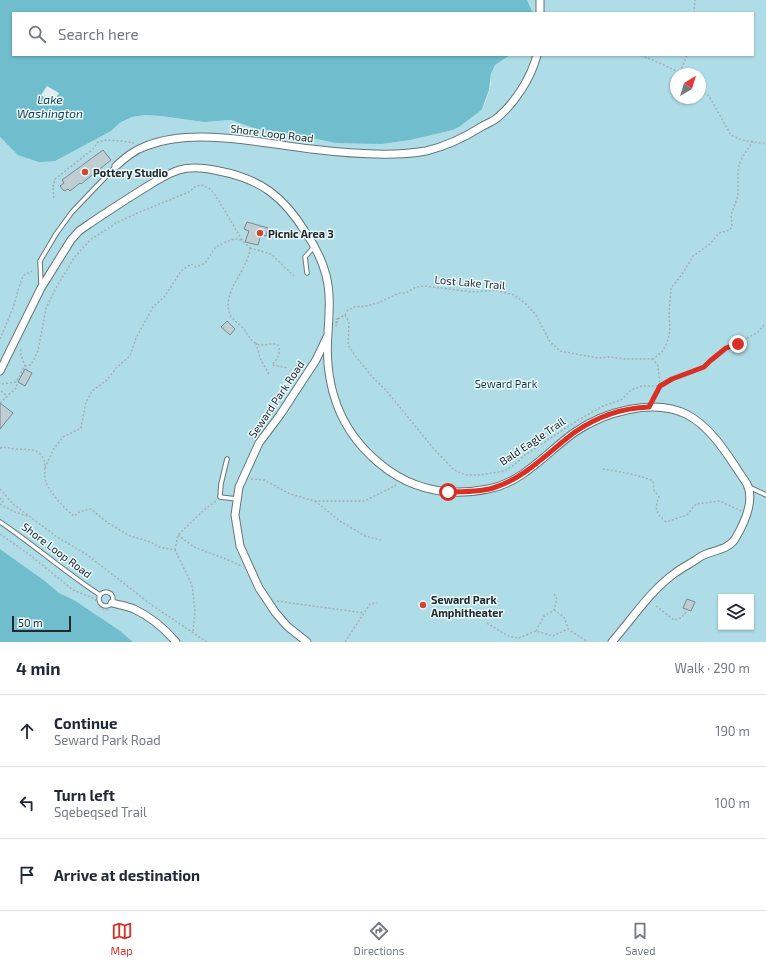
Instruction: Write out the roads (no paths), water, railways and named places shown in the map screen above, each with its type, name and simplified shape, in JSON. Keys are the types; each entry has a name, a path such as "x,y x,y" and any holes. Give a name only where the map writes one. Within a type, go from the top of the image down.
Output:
{"street":[{"path":"540,0 540,12"},
{"name":"Shore Loop Road","path":"116,166 134,152 145,146 176,139 212,136 312,149 394,154 425,151 453,144 496,118 513,100 526,81 537,56"},
{"name":"Seward Park Road","path":"0,371 41,288 71,240 79,231 164,176 181,169 197,168 237,174 265,187 275,194 297,217 315,246 326,273 329,288 329,378 334,400 348,429 366,451 399,478 435,491 466,492 492,488 518,477 576,432 592,422 614,412 649,407 672,409 686,414 704,426 720,445 748,486"},
{"name":"Seward Park Road","path":"307,642 287,626 259,588 240,546 235,515 239,487 259,442 280,415 316,360 328,335"},
{"path":"0,358 8,354"},
{"path":"612,642 650,596 674,574 705,554 725,548 731,544 747,514 749,501 748,486"},
{"name":"Shore Loop Road","path":"115,604 132,608 142,613 166,631 176,642"}],"lane":[{"name":"Shore Loop Road","path":"41,288 40,262 56,234 72,212 116,166"},
{"path":"307,273 305,257 315,246"},
{"path":"227,459 221,484 220,497 238,499"},
{"name":"Seward Park Road","path":"748,486 766,495"},
{"name":"Shore Loop Road","path":"0,522 75,579 100,595"},
{"name":"Shore Loop Road","path":"104,592 110,593 113,596 115,604 109,606 103,605 99,599 100,595 104,592"}],"water":[{"name":"Lake Washington","path":"0,0 527,0 533,12 12,12 12,56 508,56 495,65 491,74 489,90 482,109 479,112 453,130 410,140 382,144 336,143 288,133 257,129 231,120 204,122 145,115 132,117 121,122 111,131 55,161 39,162 18,155 0,137"},
{"path":"0,549 45,581 59,593 74,600 119,630 133,642 0,642"}],"place":[{"name":"Pottery Studio","path":"85,172"},
{"name":"Picnic Area 3","path":"260,233"},
{"name":"Seward Park Amphitheater","path":"423,605"}],"park label":[{"name":"Seward Park","path":"506,383"}]}
